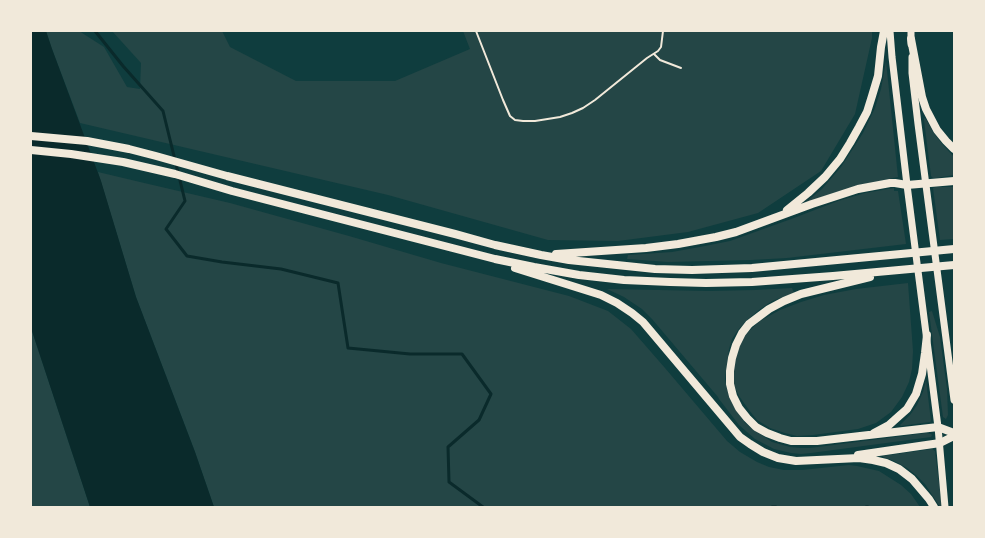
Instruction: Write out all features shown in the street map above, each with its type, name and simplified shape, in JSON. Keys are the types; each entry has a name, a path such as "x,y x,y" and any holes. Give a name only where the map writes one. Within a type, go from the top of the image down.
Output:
{"highway":[{"path":"779,216 794,206 825,177 840,159 862,122 878,76 884,31"},
{"path":"911,35 922,97 926,109 937,130 954,149"},
{"path":"31,136 87,141 129,149 227,176 495,245 569,260 618,266 692,270 752,268 954,249"},
{"path":"31,150 71,154 123,162 175,174 232,191 463,251 534,268 579,275 624,280 670,282 752,282 892,272 954,265"},
{"path":"541,255 646,248 678,244 736,232 858,189 890,183 907,185 954,181"},
{"path":"463,251 601,295 632,313 647,327 740,436 763,452 778,458 796,461 859,458 886,463 899,469 912,479 934,507"},
{"path":"892,272 801,294 769,309 749,324 742,333 732,358 730,384 734,396 739,408 756,426 767,433 792,441 806,441 938,428 954,433"},
{"path":"872,435 889,425 900,416 907,409 916,394 922,374 927,335"},
{"path":"838,459 940,443 954,436"}],"main road":[{"path":"890,31 907,185 940,443 945,507"},
{"path":"911,35 912,73 954,400"}],"path":[{"path":"476,31 510,116 519,121 548,120 583,108 654,54 661,47 663,31"},
{"path":"654,54 660,60 681,68"}],"shaded area":[{"path":"31,31 46,31 101,181 136,297 195,452 214,507 90,507 31,328"},
{"path":"46,31 79,31 104,47 127,87 140,89 141,63 112,31 222,31 230,47 296,81 395,81 470,49 463,31 872,31 872,38 855,114 821,171 758,213 688,232 618,241 548,240 388,195 80,123"},
{"path":"886,61 898,177 860,185 805,203 822,189 841,167 863,133 875,108 881,89"},
{"path":"924,118 943,145 954,157 954,175 936,178 931,176"},
{"path":"98,172 230,203 441,263 569,296 608,311 631,329 727,441 740,452 769,467 784,470 802,470 849,465 879,471 901,485 911,494 920,507 214,507 195,452 136,297"},
{"path":"954,187 954,239 940,240 933,188"},
{"path":"894,188 894,191 898,191 906,244 787,258 751,260 668,262 627,259 628,255 672,252 730,241 838,201 865,193"},
{"path":"908,283 913,351 912,369 909,382 902,397 891,412 876,423 858,429 797,436 770,428 757,420 739,396 733,383 733,370 735,357 741,341 760,321 780,310 824,295 856,289"},
{"path":"792,288 794,293 772,301 759,310 747,320 732,339 729,349 725,379 727,389 735,408 745,423 772,442 790,447 801,448 926,433 931,434 931,437 801,454 774,449 755,439 739,425 718,397 642,309 624,297 607,289 709,291"},
{"path":"932,311 940,337 947,389 948,415 946,419 943,417 929,312"},
{"path":"31,328 90,507 31,507"},
{"path":"926,380 931,421 901,426 900,425 917,405 923,392"},
{"path":"932,449 935,451 942,507 940,507 925,484 917,476 907,468 883,457"}],"waterway":[{"path":"95,31 123,66 163,111 185,201 166,229 187,256 281,269 338,283 348,348 410,354 462,354 491,394 479,420 448,447 449,482 483,507"}]}
